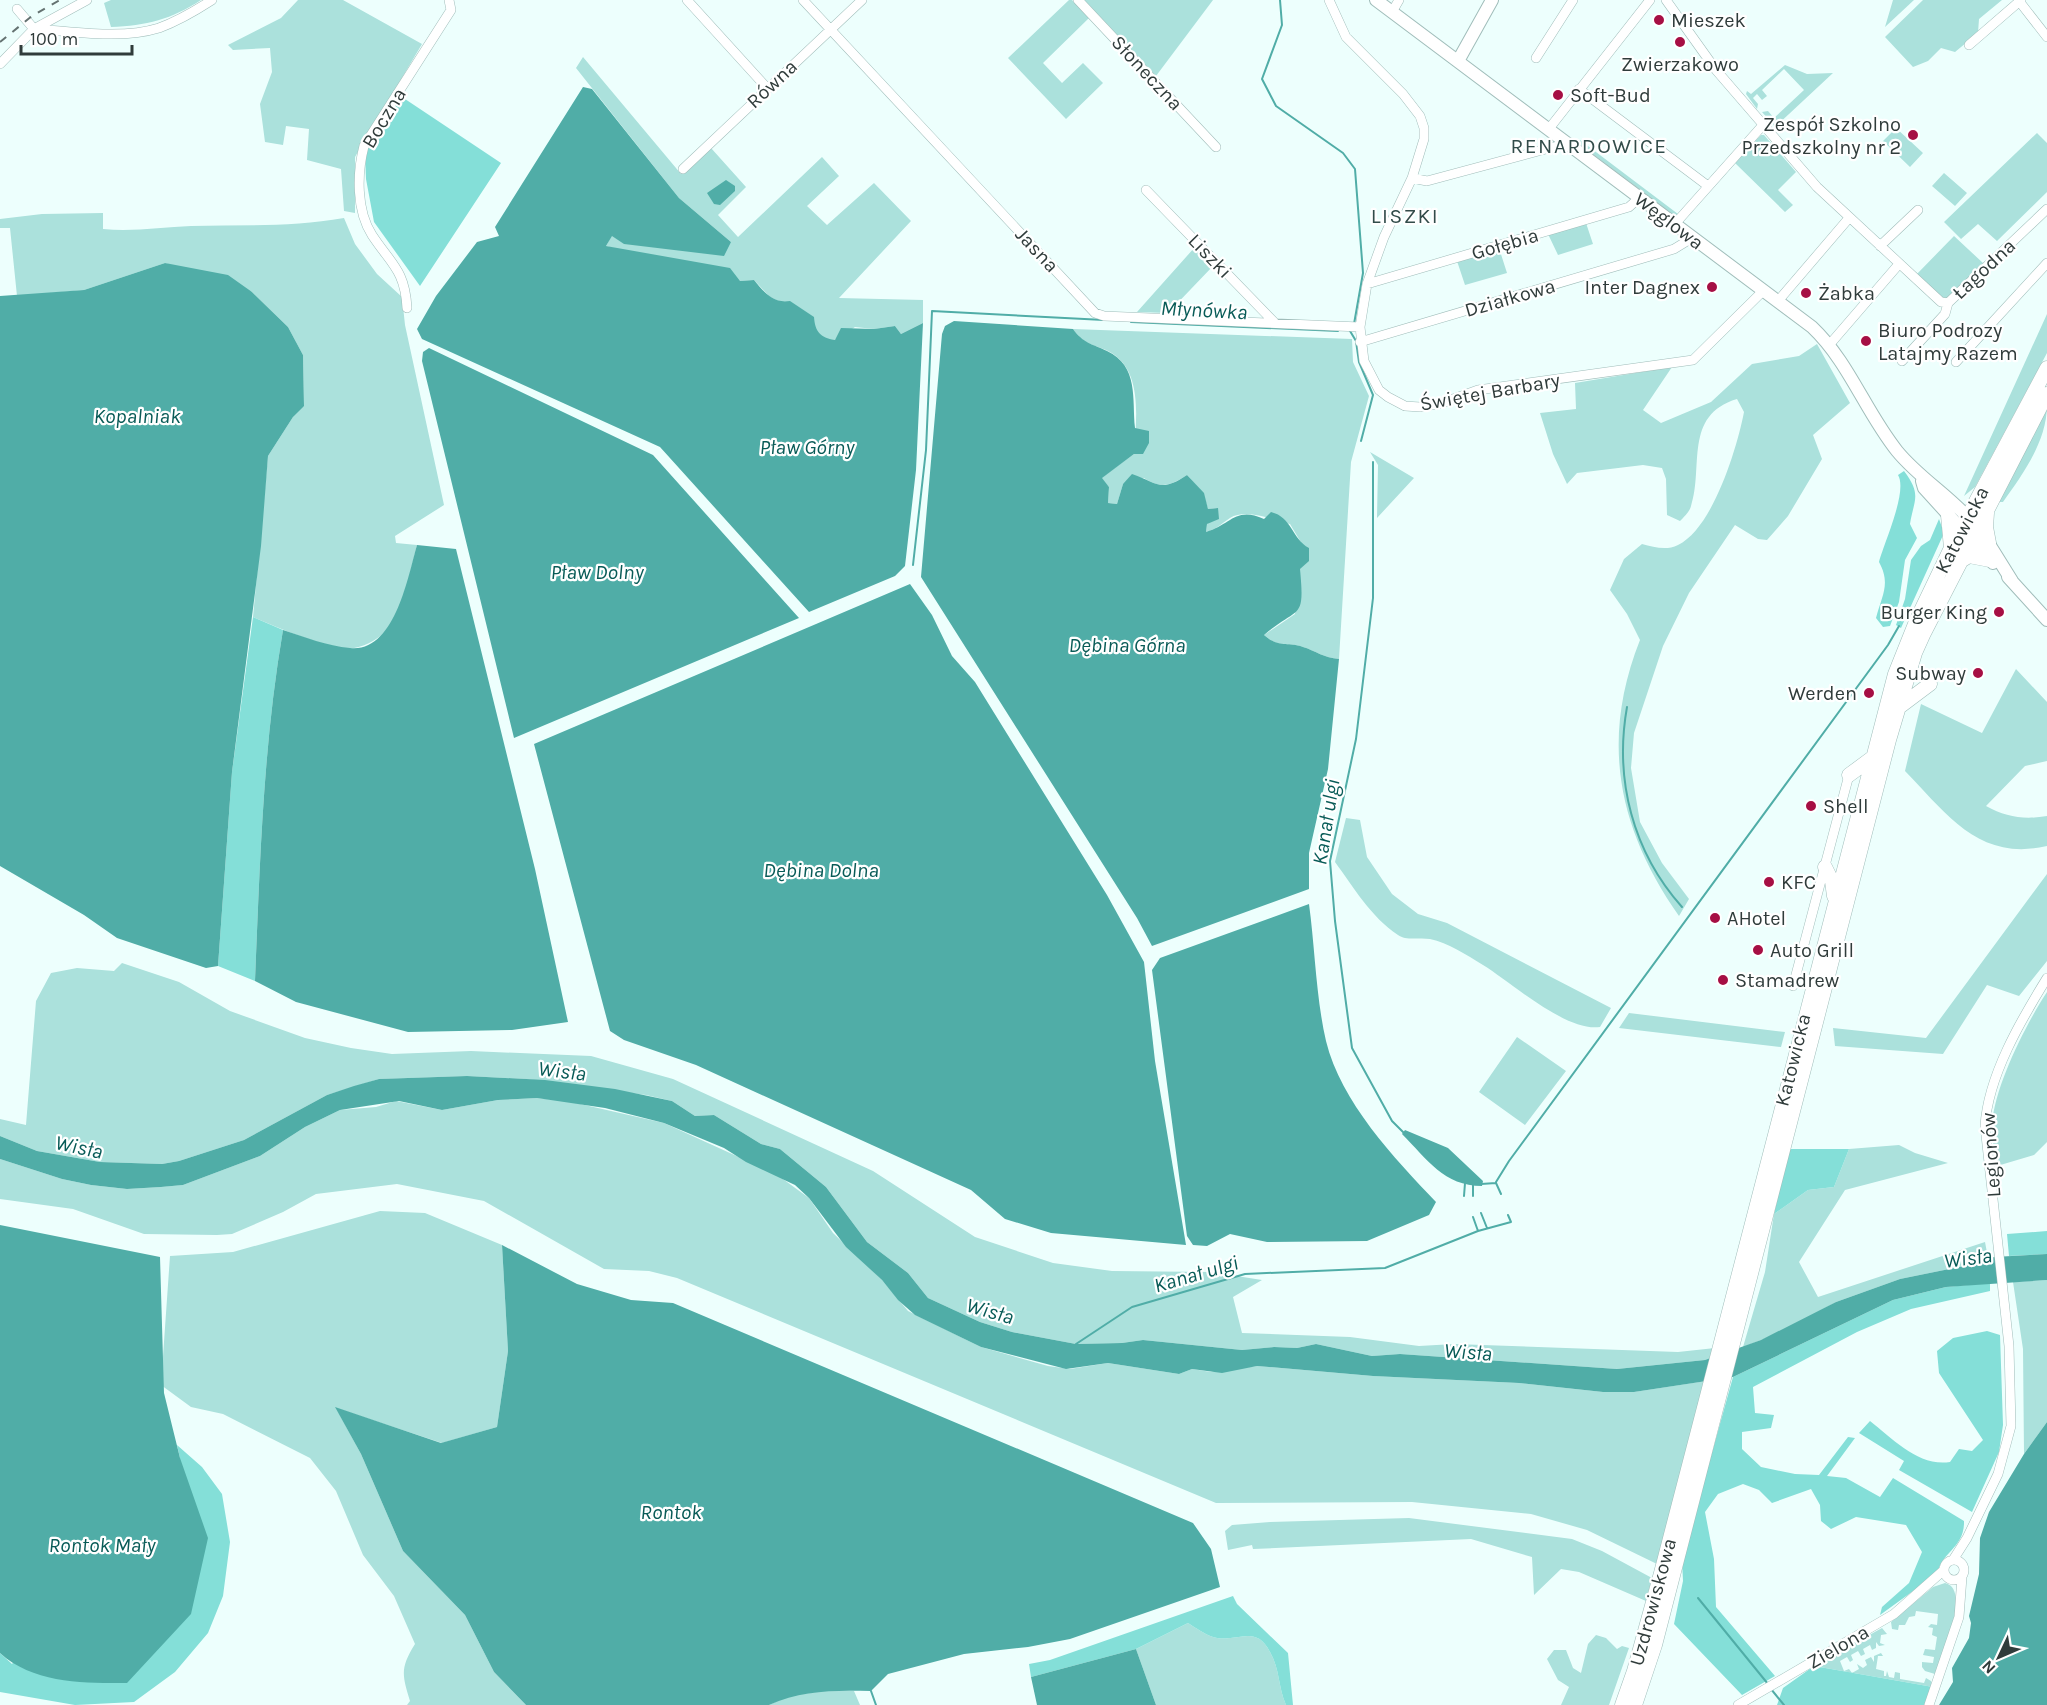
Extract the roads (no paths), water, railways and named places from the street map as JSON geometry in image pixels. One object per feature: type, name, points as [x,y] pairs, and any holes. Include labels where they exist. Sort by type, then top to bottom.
[{"type":"main road","name":"Katowicka","points":[[1739,1297],[1834,901],[1895,674],[1917,619],[1970,528],[2047,368]]},
{"type":"main road","name":"Katowicka","points":[[1970,528],[1989,504],[2047,394]]},
{"type":"main road","points":[[1989,504],[1986,527],[1989,543]]},
{"type":"main road","points":[[1948,515],[1954,556],[1990,560]]},
{"type":"main road","name":"Katowicka","points":[[1686,1500],[1898,708],[1915,653],[1954,556]]},
{"type":"main road","points":[[1898,708],[1930,684]]},
{"type":"main road","points":[[1849,775],[1872,758]]},
{"type":"main road","points":[[1825,867],[1832,881],[1834,901]]},
{"type":"main road","name":"Uzdrowiskowa","points":[[1622,1705],[1686,1500]]},
{"type":"main road","name":"Uzdrowiskowa","points":[[1635,1705],[1655,1646],[1686,1500]]},
{"type":"street","points":[[0,64],[34,29],[87,0]]},
{"type":"street","points":[[17,9],[34,29],[133,33],[167,24],[212,0]]},
{"type":"street","name":"Boczna","points":[[407,308],[406,293],[395,263],[372,234],[366,219],[360,193],[358,167],[364,146],[451,10],[449,0]]},
{"type":"street","points":[[687,0],[767,88]]},
{"type":"street","name":"Jasna","points":[[803,0],[1095,313],[1104,316],[1356,327]]},
{"type":"street","name":"Równa","points":[[682,169],[862,0]]},
{"type":"street","name":"Słoneczna","points":[[1078,0],[1216,147]]},
{"type":"street","name":"Świętej Barbary","points":[[1329,0],[1346,37],[1397,88],[1420,116],[1424,139],[1412,178],[1384,237],[1367,284],[1356,327],[1364,361],[1379,390],[1406,406],[1420,407],[1443,403],[1478,390],[1693,360],[1763,291]]},
{"type":"street","name":"Węglowa","points":[[1376,0],[1778,302],[1830,344],[1881,429],[1922,478],[1956,504],[1990,560],[2047,621]]},
{"type":"street","points":[[1392,12],[1399,0]]},
{"type":"street","points":[[1458,61],[1492,0]]},
{"type":"street","points":[[1536,58],[1573,0]]},
{"type":"street","points":[[1548,130],[1650,0]]},
{"type":"street","points":[[1666,0],[1701,51],[1817,187],[1941,303],[1948,303]]},
{"type":"street","points":[[1969,45],[2020,1],[2047,37]]},
{"type":"street","points":[[1579,89],[1708,186]]},
{"type":"street","points":[[1674,225],[1763,124]]},
{"type":"street","points":[[1412,178],[1427,181],[1557,146],[1563,141]]},
{"type":"street","name":"Liszki","points":[[1146,190],[1274,322]]},
{"type":"street","name":"Gołębia","points":[[1367,284],[1629,207],[1639,198]]},
{"type":"street","name":"Łagodna","points":[[1902,361],[1945,314],[1948,303],[2047,209]]},
{"type":"street","points":[[1880,246],[1918,210]]},
{"type":"street","points":[[1778,302],[1849,218]]},
{"type":"street","name":"Działkowa","points":[[1360,342],[1674,249],[1692,238]]},
{"type":"street","points":[[1956,362],[2047,263]]},
{"type":"street","points":[[1830,344],[1899,264]]},
{"type":"street","name":"Węglowa","points":[[1922,478],[1924,488],[1948,515],[1989,543],[2012,581]]},
{"type":"street","points":[[1793,986],[1849,775]]},
{"type":"street","name":"Legionów","points":[[1967,1538],[1998,1474],[2007,1446],[2012,1417],[2009,1346],[1985,1126],[1986,1106],[1995,1080],[2047,978]]},
{"type":"street","points":[[1929,1705],[1959,1617],[1961,1595],[1946,1564],[1953,1560],[1967,1538]]},
{"type":"street","points":[[1952,1577],[1963,1565],[1967,1538]]},
{"type":"street","points":[[1953,1560],[1963,1565]]},
{"type":"street","name":"Zielona","points":[[1738,1705],[1885,1620],[1933,1582],[1952,1577]]},
{"type":"water","name":"Pław Górny","points":[[583,87],[592,89],[679,198],[731,242],[724,256],[624,244],[612,236],[606,246],[730,268],[740,281],[754,280],[769,296],[779,301],[790,301],[814,317],[819,333],[830,339],[835,340],[841,328],[874,329],[895,326],[901,334],[923,323],[916,470],[905,566],[895,576],[809,612],[660,447],[422,339],[417,329],[436,296],[477,242],[499,236],[495,227]]},
{"type":"water","points":[[726,180],[735,186],[735,191],[720,205],[714,204],[707,193]]},
{"type":"water","name":"Kopalniak","points":[[165,263],[228,275],[252,292],[288,327],[303,355],[304,406],[293,417],[268,456],[261,546],[232,772],[218,966],[206,968],[117,938],[84,915],[0,866],[0,296],[84,290]]},
{"type":"water","name":"Dębina Górna","points":[[954,321],[1073,329],[1084,340],[1117,357],[1124,365],[1132,384],[1135,428],[1149,431],[1149,443],[1143,454],[1134,454],[1102,478],[1109,487],[1108,503],[1117,504],[1123,484],[1132,474],[1159,485],[1171,484],[1187,475],[1204,493],[1208,509],[1218,508],[1219,519],[1207,524],[1206,532],[1239,516],[1246,515],[1264,519],[1271,512],[1283,518],[1303,544],[1309,548],[1309,561],[1300,569],[1301,597],[1297,611],[1264,635],[1274,642],[1297,645],[1339,659],[1328,769],[1309,853],[1309,889],[1152,946],[1137,918],[921,577],[942,334],[945,326]]},
{"type":"water","name":"Pław Dolny","points":[[429,348],[653,455],[799,618],[514,738],[422,361],[423,352]]},
{"type":"water","points":[[417,545],[456,549],[535,869],[568,1022],[512,1030],[408,1032],[296,1002],[255,981],[267,761],[283,630],[324,643],[350,648],[365,646],[378,638],[389,626],[397,610]]},
{"type":"water","name":"Dębina Dolna","points":[[910,584],[932,615],[952,656],[975,682],[1107,895],[1144,962],[1155,1061],[1186,1245],[1051,1233],[1005,1219],[971,1190],[696,1065],[624,1040],[610,1031],[534,744]]},
{"type":"water","points":[[1309,904],[1320,1008],[1333,1064],[1356,1107],[1371,1128],[1436,1202],[1429,1215],[1367,1241],[1267,1242],[1230,1234],[1207,1246],[1193,1245],[1187,1236],[1152,970],[1160,958]]},
{"type":"water","points":[[467,1076],[545,1080],[615,1089],[672,1101],[695,1116],[714,1115],[761,1144],[780,1149],[826,1187],[867,1242],[908,1273],[928,1298],[980,1322],[1012,1332],[1076,1344],[1143,1340],[1242,1350],[1274,1347],[1297,1348],[1316,1344],[1372,1356],[1400,1354],[1617,1369],[1705,1360],[1761,1340],[1836,1302],[1900,1279],[1964,1266],[1994,1257],[2047,1254],[2047,1280],[1946,1287],[1893,1300],[1733,1377],[1634,1392],[1603,1392],[1519,1383],[1373,1376],[1257,1366],[1222,1373],[1192,1369],[1179,1374],[1108,1363],[1066,1369],[981,1347],[915,1315],[846,1247],[809,1198],[795,1185],[746,1162],[724,1148],[664,1123],[605,1108],[537,1098],[498,1100],[442,1110],[399,1101],[340,1110],[305,1127],[260,1156],[183,1185],[161,1187],[127,1189],[91,1185],[62,1179],[0,1159],[0,1136],[37,1151],[100,1162],[162,1164],[179,1161],[244,1140],[327,1095],[354,1086],[379,1079]]},
{"type":"water","points":[[1405,1130],[1448,1148],[1483,1181],[1482,1186],[1457,1181],[1437,1169],[1402,1134]]},
{"type":"water","name":"Rontok Mały","points":[[0,1225],[160,1257],[164,1393],[180,1458],[208,1538],[191,1614],[127,1683],[60,1680],[28,1671],[0,1653]]},
{"type":"water","name":"Rontok","points":[[502,1245],[577,1284],[631,1300],[673,1303],[1193,1523],[1211,1549],[1220,1587],[1070,1639],[1028,1647],[964,1654],[888,1674],[871,1691],[806,1694],[769,1705],[526,1705],[494,1672],[465,1615],[403,1551],[361,1454],[335,1407],[441,1443],[497,1427],[508,1351]]},
{"type":"water","points":[[2047,1422],[2047,1705],[1939,1705],[1953,1682],[1952,1668],[1969,1638],[1971,1623],[1969,1616],[1979,1574],[1980,1538],[1989,1512],[2024,1454]]},
{"type":"water","points":[[1136,1649],[1156,1705],[1037,1705],[1031,1677]]},
{"type":"waterway","name":"Młynówka","points":[[1280,0],[1282,25],[1262,79],[1276,106],[1343,153],[1355,169],[1363,273],[1354,324]]},
{"type":"waterway","name":"Młynówka","points":[[913,565],[926,450],[932,311],[1104,320]]},
{"type":"waterway","name":"Młynówka","points":[[1131,322],[1338,331]]},
{"type":"waterway","name":"Kanał ulgi","points":[[1350,331],[1356,341],[1359,362],[1373,395],[1361,441]]},
{"type":"waterway","name":"Kanał ulgi","points":[[1373,462],[1373,598],[1356,739],[1330,861],[1335,921],[1352,1048],[1392,1121],[1404,1133]]},
{"type":"waterway","points":[[1496,1182],[1509,1161],[1888,645],[1899,626]]},
{"type":"waterway","points":[[1627,707],[1623,761],[1631,814],[1651,863],[1665,886],[1682,907]]},
{"type":"waterway","points":[[1464,1196],[1465,1183]]},
{"type":"waterway","points":[[1496,1183],[1501,1194]]},
{"type":"waterway","name":"Kanał ulgi","points":[[1481,1184],[1496,1183]]},
{"type":"waterway","points":[[1473,1185],[1473,1196]]},
{"type":"waterway","points":[[1481,1213],[1487,1228]]},
{"type":"waterway","name":"Kanał ulgi","points":[[1076,1344],[1132,1307],[1245,1274],[1385,1268],[1478,1231],[1511,1222],[1508,1215]]},
{"type":"waterway","points":[[1473,1217],[1478,1231]]},
{"type":"waterway","points":[[1698,1598],[1768,1684]]},
{"type":"waterway","points":[[1771,1689],[1784,1705]]},
{"type":"waterway","points":[[871,1691],[876,1705]]},
{"type":"railway","points":[[0,42],[32,16],[60,0]]},
{"type":"place","name":"Mieszek","points":[[1659,20]]},
{"type":"place","name":"Zwierzakowo","points":[[1680,42]]},
{"type":"place","name":"Soft-Bud","points":[[1558,95]]},
{"type":"place","name":"Zespół Szkolno Przedszkolny nr 2","points":[[1913,135]]},
{"type":"place","name":"Inter Dagnex","points":[[1712,287]]},
{"type":"place","name":"Żabka","points":[[1806,293]]},
{"type":"place","name":"Biuro Podrozy Latajmy Razem","points":[[1866,341]]},
{"type":"place","name":"Burger King","points":[[1999,612]]},
{"type":"place","name":"Subway","points":[[1978,673]]},
{"type":"place","name":"Werden","points":[[1869,693]]},
{"type":"place","name":"Shell","points":[[1811,806]]},
{"type":"place","name":"KFC","points":[[1769,882]]},
{"type":"place","name":"AHotel","points":[[1715,918]]},
{"type":"place","name":"Auto Grill","points":[[1758,950]]},
{"type":"place","name":"Stamadrew","points":[[1723,980]]},
{"type":"district","name":"RENARDOWICE","points":[[1589,146]]},
{"type":"district","name":"LISZKI","points":[[1405,216]]},
{"type":"water label","name":"Wisła","points":[[562,1071]]},
{"type":"water label","name":"Wisła","points":[[79,1147]]},
{"type":"water label","name":"Wisła","points":[[1968,1258]]},
{"type":"water label","name":"Wisła","points":[[990,1311]]},
{"type":"water label","name":"Wisła","points":[[1468,1352]]}]
